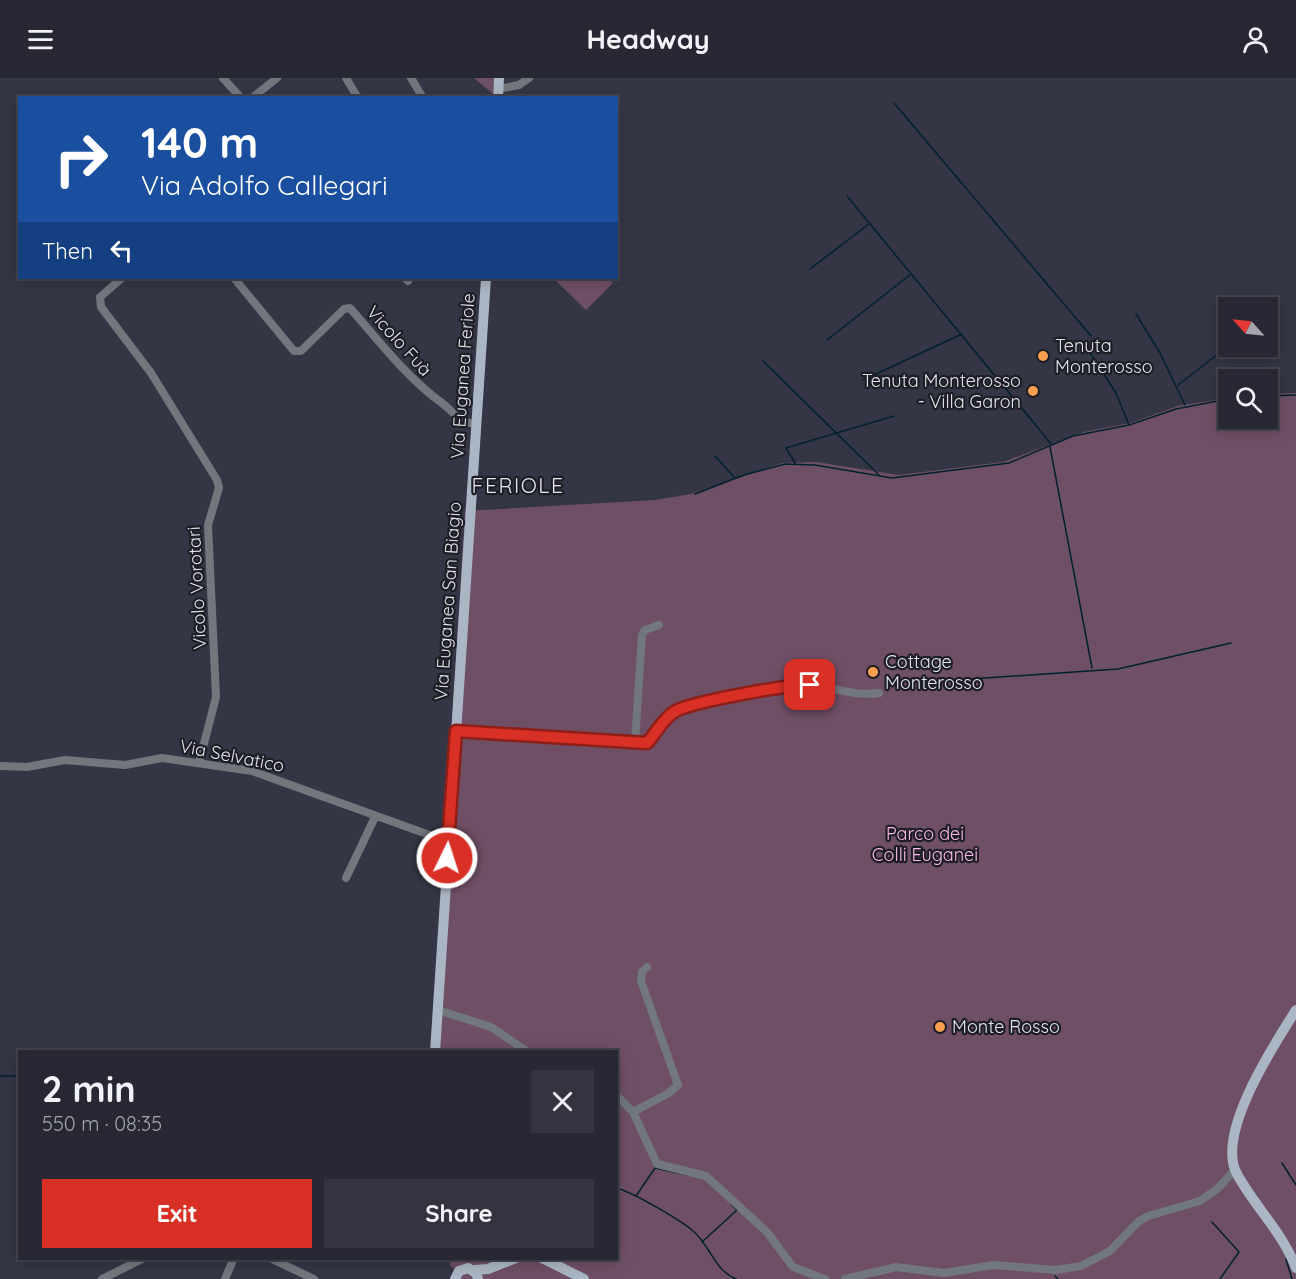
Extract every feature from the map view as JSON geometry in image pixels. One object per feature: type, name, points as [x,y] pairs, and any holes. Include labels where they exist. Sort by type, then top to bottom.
[{"type":"main road","name":"Via Euganea Feriole","points":[[473,476],[486,279]]},
{"type":"main road","name":"Via Euganea San Biagio","points":[[435,1050],[473,476]]},
{"type":"main road","points":[[1296,1010],[1264,1063],[1236,1129],[1232,1147],[1235,1170],[1283,1241],[1296,1268]]},
{"type":"main road","points":[[455,1279],[457,1273],[488,1269],[511,1260]]},
{"type":"main road","points":[[546,1260],[584,1279]]},
{"type":"street","points":[[223,78],[239,96]]},
{"type":"street","points":[[254,96],[277,78]]},
{"type":"street","points":[[346,78],[357,96]]},
{"type":"street","points":[[411,78],[422,96]]},
{"type":"street","points":[[498,88],[519,85],[529,78]]},
{"type":"street","name":"Vicolo Vorotari","points":[[121,279],[100,297],[101,307],[168,399],[214,472],[219,488],[208,525],[216,698],[199,763]]},
{"type":"street","name":"Vicolo Fuà","points":[[235,279],[294,351],[301,351],[344,309],[350,308],[425,391],[442,403],[459,420],[476,424]]},
{"type":"street","points":[[635,742],[642,635],[645,630],[659,626]]},
{"type":"street","points":[[456,731],[647,743],[675,712],[693,705],[790,685],[810,685],[866,695],[879,693]]},
{"type":"street","name":"Via Selvatico","points":[[0,766],[27,766],[66,760],[125,765],[162,758],[252,771],[449,842]]},
{"type":"street","points":[[346,878],[375,817]]},
{"type":"street","points":[[633,1112],[669,1093],[678,1085],[641,981],[642,972],[647,968]]},
{"type":"street","points":[[438,1010],[490,1027],[525,1050]]},
{"type":"street","points":[[618,1097],[633,1112],[657,1164],[700,1173],[710,1179],[767,1232],[793,1267],[825,1279]]},
{"type":"street","points":[[845,1279],[896,1267],[944,1273],[994,1265],[1056,1270],[1081,1266],[1110,1251],[1137,1222],[1148,1216],[1200,1201],[1217,1189],[1235,1170]]},
{"type":"street","points":[[102,1279],[140,1260]]},
{"type":"street","points":[[225,1279],[233,1260]]},
{"type":"street","points":[[274,1260],[314,1279]]},
{"type":"green space","points":[[474,78],[494,78],[493,94]]},
{"type":"green space","points":[[554,279],[608,279],[613,283],[586,310]]},
{"type":"green space","name":"Parco dei Colli Euganei","points":[[1296,393],[1296,1279],[462,1279],[450,1265],[450,1260],[618,1260],[618,1050],[432,1050],[465,511],[655,500],[691,494],[782,463],[816,462],[899,475],[1003,462],[1084,432],[1130,423],[1178,406],[1218,400],[1218,429],[1278,429],[1278,394]]},
{"type":"waterway","points":[[894,103],[1091,336]]},
{"type":"waterway","points":[[847,196],[1052,445]]},
{"type":"waterway","points":[[810,269],[869,224]]},
{"type":"waterway","points":[[827,340],[911,274]]},
{"type":"waterway","points":[[1136,314],[1160,353],[1185,405]]},
{"type":"waterway","points":[[863,380],[962,334]]},
{"type":"waterway","points":[[1097,344],[1089,351],[1116,393],[1129,425]]},
{"type":"waterway","points":[[1178,385],[1218,354]]},
{"type":"waterway","points":[[763,361],[880,476]]},
{"type":"waterway","points":[[1278,396],[1296,395]]},
{"type":"waterway","points":[[695,494],[744,475],[785,464],[815,465],[892,478],[1009,463],[1073,436],[1129,425],[1176,409],[1218,401]]},
{"type":"waterway","points":[[795,463],[786,448],[894,416]]},
{"type":"waterway","points":[[1050,447],[1092,668]]},
{"type":"waterway","points":[[715,456],[734,477]]},
{"type":"waterway","points":[[926,682],[1118,669],[1231,643]]},
{"type":"waterway","points":[[0,1076],[18,1076]]},
{"type":"waterway","points":[[1282,1163],[1296,1185]]},
{"type":"waterway","points":[[636,1196],[655,1168],[688,1175]]},
{"type":"waterway","points":[[618,1189],[644,1200],[687,1226],[704,1243],[722,1270],[736,1279]]},
{"type":"waterway","points":[[702,1242],[737,1210],[731,1204]]},
{"type":"waterway","points":[[1212,1222],[1239,1252],[1220,1279]]},
{"type":"waterway","points":[[1286,1259],[1292,1279]]},
{"type":"waterway","points":[[1055,1276],[1058,1279]]},
{"type":"place","name":"Tenuta Monterosso","points":[[1043,356]]},
{"type":"place","name":"Tenuta Monterosso - Villa Garon","points":[[1033,391]]},
{"type":"place","name":"Cottage Monterosso","points":[[873,672]]},
{"type":"place","name":"Monte Rosso","points":[[940,1027]]},
{"type":"district","name":"FERIOLE","points":[[518,486]]},
{"type":"route","points":[[447,858],[456,731],[647,743],[668,717],[684,707],[772,688],[810,685]]}]
